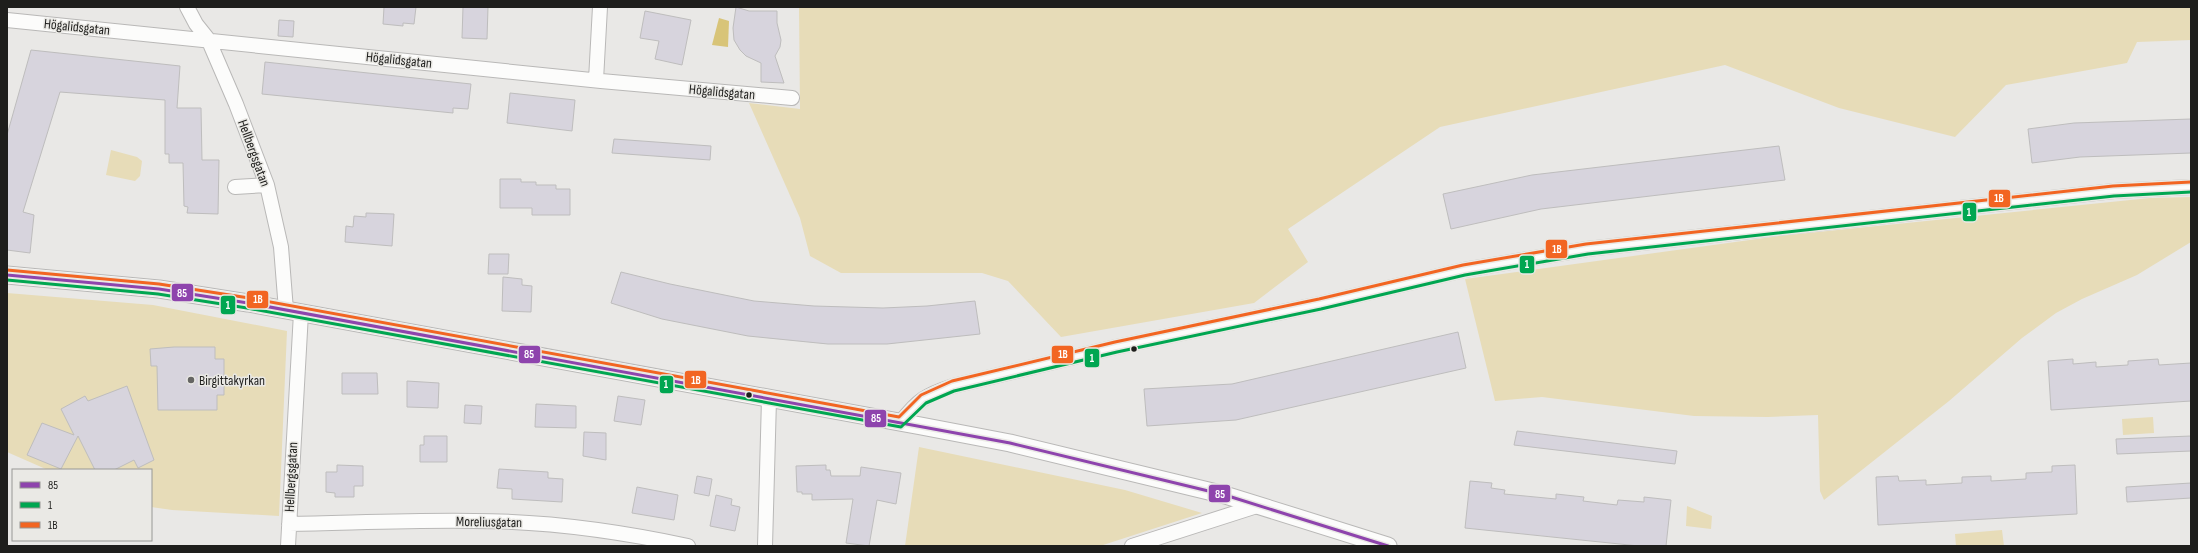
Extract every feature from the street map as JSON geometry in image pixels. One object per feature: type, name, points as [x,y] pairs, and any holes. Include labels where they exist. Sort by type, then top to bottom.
[{"type":"street","name":"Hellbergsgatan","points":[[187,7],[196,24],[208,39],[236,104],[267,185],[293,311],[288,546]]},
{"type":"street","points":[[596,80],[600,7]]},
{"type":"street","name":"Högalidsgatan","points":[[7,20],[208,39],[596,80],[792,98]]},
{"type":"street","points":[[235,187],[267,185]]},
{"type":"street","points":[[901,422],[920,400],[931,393],[952,386],[1116,347],[1320,304],[1464,270],[1587,249],[2114,191],[2191,187]]},
{"type":"street","points":[[7,275],[159,289],[293,311],[1010,443],[1260,505],[1388,546]]},
{"type":"street","points":[[765,546],[769,399]]},
{"type":"street","points":[[1132,546],[1260,505]]},
{"type":"street","name":"Moreliusgatan","points":[[289,524],[474,521],[528,523],[623,534],[688,546]]},
{"type":"shaded area","points":[[799,7],[2191,7],[2191,40],[2137,42],[2127,63],[2006,85],[1955,137],[1839,108],[1725,65],[1440,127],[1288,229],[1308,262],[1254,303],[1061,337],[1008,281],[982,273],[841,273],[810,256],[800,218],[749,103],[800,109]]},
{"type":"shaded area","points":[[719,18],[729,21],[728,47],[712,45]]},
{"type":"shaded area","points":[[111,150],[137,157],[142,161],[140,176],[135,181],[106,175]]},
{"type":"shaded area","points":[[2191,197],[2191,242],[2137,275],[2082,299],[2056,313],[2022,338],[1949,401],[1824,500],[1820,491],[1818,415],[1768,417],[1694,416],[1542,397],[1495,401],[1465,279],[1779,236],[2150,198]]},
{"type":"shaded area","points":[[7,293],[153,305],[287,331],[279,516],[172,510],[152,507],[152,469],[46,469],[7,452]]},
{"type":"shaded area","points":[[2153,417],[2154,433],[2123,435],[2122,419]]},
{"type":"shaded area","points":[[919,447],[1125,490],[1202,513],[1100,546],[905,546]]},
{"type":"shaded area","points":[[1687,506],[1712,516],[1711,529],[1686,526]]},
{"type":"shaded area","points":[[2002,530],[2004,546],[1956,546],[1955,534]]},
{"type":"building","points":[[384,7],[416,7],[414,24],[403,23],[403,26],[383,24]]},
{"type":"building","points":[[463,7],[488,7],[487,39],[462,38]]},
{"type":"building","points":[[736,7],[749,11],[777,11],[777,23],[781,40],[780,47],[775,56],[784,83],[761,82],[761,63],[746,56],[740,50],[734,40],[733,28]]},
{"type":"building","points":[[645,11],[691,20],[682,65],[655,59],[659,41],[640,38]]},
{"type":"building","points":[[279,20],[294,21],[293,37],[278,36]]},
{"type":"building","points":[[31,50],[180,66],[177,108],[201,108],[202,160],[219,160],[218,214],[187,213],[188,207],[184,206],[183,163],[169,163],[169,154],[165,154],[165,100],[60,92],[23,212],[34,215],[30,253],[7,250],[7,135]]},
{"type":"building","points":[[265,62],[471,84],[468,109],[453,108],[453,113],[262,94]]},
{"type":"building","points":[[510,93],[575,100],[572,131],[507,123]]},
{"type":"building","points":[[2191,119],[2191,153],[2080,157],[2032,163],[2028,129],[2074,123]]},
{"type":"building","points":[[614,139],[711,146],[710,160],[612,153]]},
{"type":"building","points":[[1779,146],[1785,180],[1541,209],[1451,229],[1443,194],[1532,175]]},
{"type":"building","points":[[500,179],[521,179],[521,182],[536,182],[536,185],[556,185],[556,189],[570,189],[570,215],[532,215],[532,208],[500,208]]},
{"type":"building","points":[[366,213],[394,214],[392,246],[345,242],[346,226],[353,227],[354,216],[366,217]]},
{"type":"building","points":[[489,254],[509,254],[508,274],[488,274]]},
{"type":"building","points":[[621,272],[670,284],[754,301],[814,306],[883,308],[927,306],[975,301],[980,334],[887,344],[828,344],[748,336],[662,319],[611,303]]},
{"type":"building","points":[[503,277],[522,279],[522,285],[532,286],[531,312],[502,311]]},
{"type":"building","points":[[1458,332],[1466,368],[1236,420],[1147,426],[1144,389],[1232,384]]},
{"type":"building","name":"Birgittakyrkan","points":[[174,347],[215,347],[215,359],[224,359],[224,395],[217,395],[217,410],[158,410],[157,366],[151,366],[150,349]]},
{"type":"building","points":[[2073,359],[2073,364],[2096,362],[2096,367],[2128,365],[2128,361],[2158,359],[2159,365],[2191,363],[2191,401],[2051,410],[2048,361]]},
{"type":"building","points":[[342,373],[377,373],[378,394],[342,394]]},
{"type":"building","points":[[407,381],[439,383],[438,408],[407,407]]},
{"type":"building","points":[[127,386],[154,460],[138,468],[134,460],[116,469],[94,469],[78,436],[61,469],[27,455],[42,423],[74,435],[61,409],[85,396],[88,401]]},
{"type":"building","points":[[618,396],[645,400],[641,425],[614,421]]},
{"type":"building","points":[[536,404],[576,406],[576,428],[535,427]]},
{"type":"building","points":[[465,405],[482,406],[481,424],[464,423]]},
{"type":"building","points":[[1517,431],[1677,451],[1675,464],[1514,445]]},
{"type":"building","points":[[584,432],[606,433],[606,460],[583,456]]},
{"type":"building","points":[[424,436],[447,436],[447,462],[420,462],[420,445],[424,445]]},
{"type":"building","points":[[2191,436],[2191,451],[2117,454],[2116,439]]},
{"type":"building","points":[[337,465],[363,466],[363,486],[354,486],[354,497],[335,497],[335,493],[326,492],[326,472],[337,472]]},
{"type":"building","points":[[826,465],[826,470],[830,470],[831,476],[860,476],[861,467],[901,473],[896,504],[877,500],[869,546],[846,543],[853,499],[812,500],[812,494],[802,494],[802,492],[797,492],[796,466]]},
{"type":"building","points":[[2075,465],[2077,514],[1878,525],[1876,477],[1898,476],[1899,481],[1926,480],[1926,485],[1962,483],[1962,477],[1991,476],[1991,481],[2026,479],[2026,473],[2052,472],[2052,466]]},
{"type":"building","points":[[499,469],[548,472],[548,478],[563,479],[562,502],[512,499],[512,489],[497,488]]},
{"type":"building","points":[[697,476],[712,479],[709,496],[694,493]]},
{"type":"building","points":[[1470,481],[1492,483],[1491,488],[1505,490],[1504,494],[1556,499],[1556,494],[1584,497],[1583,501],[1617,505],[1618,500],[1644,502],[1644,497],[1671,500],[1666,546],[1639,546],[1465,528]]},
{"type":"building","points":[[2191,483],[2191,498],[2127,502],[2126,487]]},
{"type":"building","points":[[637,487],[678,495],[674,520],[632,513]]},
{"type":"building","points":[[716,495],[732,499],[731,505],[740,507],[735,531],[710,526]]},
{"type":"transit line","name":"1B","points":[[7,270],[159,284],[249,298],[899,417],[921,395],[952,381],[1115,342],[1319,299],[1463,265],[1586,244],[2113,186],[2191,182]]},
{"type":"transit line","name":"1","points":[[7,280],[158,294],[247,308],[901,427],[926,403],[954,391],[1117,352],[1321,309],[1465,275],[1588,254],[2114,196],[2191,192]]},
{"type":"transit line","name":"85","points":[[7,275],[159,289],[248,303],[1010,443],[1225,495],[1388,546]]},
{"type":"place","name":"Birgittakyrkan","points":[[191,380]]}]
